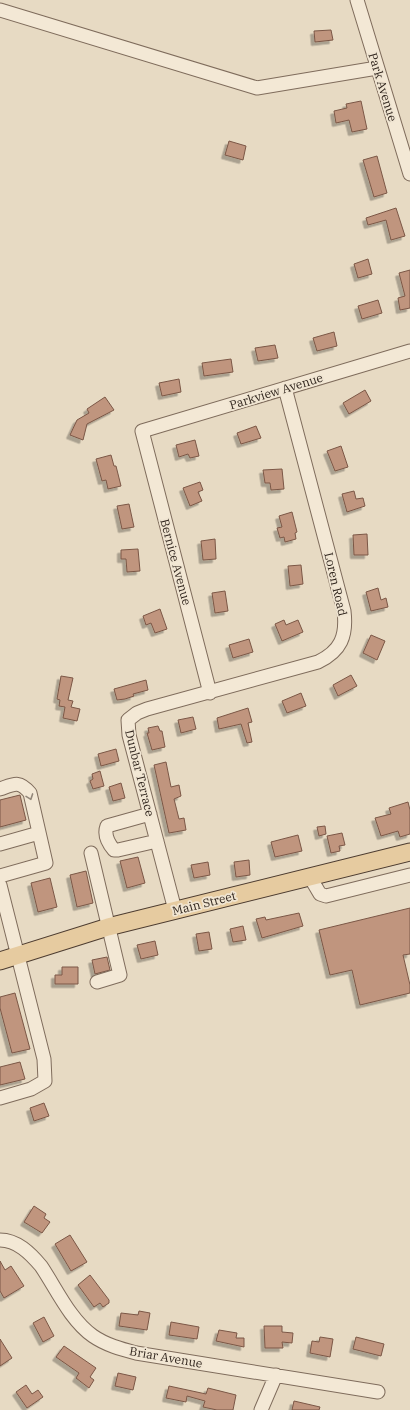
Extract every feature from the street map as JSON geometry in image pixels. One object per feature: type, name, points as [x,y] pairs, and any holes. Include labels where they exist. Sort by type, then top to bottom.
[{"type":"main road","name":"Main Street","points":[[0,961],[108,928],[175,910],[410,852]]},
{"type":"street","name":"Park Avenue","points":[[357,0],[410,174]]},
{"type":"street","points":[[0,10],[257,88],[377,68]]},
{"type":"street","name":"Parkview Avenue","points":[[142,431],[410,351]]},
{"type":"street","name":"Loren Road","points":[[210,693],[318,662],[333,653],[344,634],[344,611],[285,388]]},
{"type":"street","name":"Bernice Avenue","points":[[142,431],[210,693]]},
{"type":"street","name":"Dunbar Terrace","points":[[175,910],[129,735],[128,720],[141,711],[210,693]]},
{"type":"street","points":[[0,789],[16,784],[24,786],[30,793],[46,863],[0,876]]},
{"type":"street","points":[[150,814],[107,826],[107,839],[114,850],[157,841]]},
{"type":"street","points":[[0,844],[39,833]]},
{"type":"street","points":[[90,853],[120,975],[97,982]]},
{"type":"street","points":[[310,877],[320,894],[326,896],[410,875]]},
{"type":"street","points":[[0,885],[44,1059],[45,1081],[31,1089],[0,1098]]},
{"type":"street","name":"Briar Avenue","points":[[0,1240],[12,1242],[35,1258],[80,1325],[100,1340],[116,1347],[136,1353],[378,1392]]},
{"type":"street","points":[[261,1410],[276,1375]]},
{"type":"building","points":[[331,30],[333,40],[315,42],[314,31]]},
{"type":"building","points":[[361,101],[367,129],[352,132],[349,120],[336,123],[334,111],[347,108],[346,104]]},
{"type":"building","points":[[229,141],[246,146],[243,160],[225,155]]},
{"type":"building","points":[[377,156],[387,193],[374,197],[363,160]]},
{"type":"building","points":[[396,208],[405,236],[391,240],[386,220],[368,225],[366,218]]},
{"type":"building","points":[[368,259],[372,274],[358,278],[354,264]]},
{"type":"building","points":[[410,270],[410,308],[400,310],[398,298],[405,296],[399,273]]},
{"type":"building","points":[[378,300],[382,313],[362,319],[358,306]]},
{"type":"building","points":[[334,332],[337,346],[317,351],[313,338]]},
{"type":"building","points":[[275,345],[278,358],[258,361],[255,348]]},
{"type":"building","points":[[231,359],[233,372],[204,376],[202,363]]},
{"type":"building","points":[[179,379],[181,392],[162,396],[159,383]]},
{"type":"building","points":[[365,390],[371,401],[349,414],[343,403]]},
{"type":"building","points":[[105,397],[114,410],[87,424],[83,440],[70,435],[77,420],[89,413],[87,409]]},
{"type":"building","points":[[256,426],[261,438],[241,444],[237,433]]},
{"type":"building","points":[[195,440],[199,456],[190,458],[188,454],[179,457],[176,445]]},
{"type":"building","points":[[341,446],[348,467],[335,471],[327,451]]},
{"type":"building","points":[[111,455],[114,466],[116,466],[121,486],[108,489],[106,480],[102,481],[96,459]]},
{"type":"building","points":[[282,469],[284,489],[271,490],[270,483],[265,483],[263,470]]},
{"type":"building","points":[[200,482],[203,490],[198,492],[202,501],[190,506],[183,488]]},
{"type":"building","points":[[354,491],[356,499],[363,498],[365,506],[347,512],[342,494]]},
{"type":"building","points":[[129,504],[134,527],[122,529],[117,506]]},
{"type":"building","points":[[292,512],[297,532],[295,533],[296,539],[285,542],[284,537],[280,538],[277,528],[282,527],[279,516]]},
{"type":"building","points":[[367,534],[368,555],[354,555],[353,535]]},
{"type":"building","points":[[215,539],[216,559],[203,560],[201,541]]},
{"type":"building","points":[[138,549],[140,571],[127,572],[126,559],[121,559],[121,550]]},
{"type":"building","points":[[301,565],[303,584],[290,586],[288,566]]},
{"type":"building","points":[[378,588],[381,600],[386,598],[388,607],[371,611],[366,592]]},
{"type":"building","points":[[225,591],[228,611],[215,613],[212,593]]},
{"type":"building","points":[[160,609],[167,629],[155,633],[151,623],[146,625],[143,616]]},
{"type":"building","points":[[284,620],[286,625],[298,620],[303,632],[282,641],[275,624]]},
{"type":"building","points":[[371,635],[385,641],[377,660],[363,653]]},
{"type":"building","points":[[249,639],[253,652],[233,658],[229,645]]},
{"type":"building","points":[[351,675],[357,686],[338,696],[333,685]]},
{"type":"building","points":[[61,676],[73,678],[68,700],[73,701],[71,707],[80,709],[77,721],[63,718],[65,707],[59,706],[60,700],[57,699]]},
{"type":"building","points":[[146,680],[148,690],[133,694],[134,696],[125,699],[117,700],[114,689]]},
{"type":"building","points":[[301,693],[306,706],[287,713],[282,701]]},
{"type":"building","points":[[248,708],[252,722],[248,723],[252,742],[247,743],[241,724],[219,729],[217,718]]},
{"type":"building","points":[[193,717],[196,729],[181,733],[178,720]]},
{"type":"building","points":[[158,726],[160,731],[162,731],[165,747],[152,750],[147,733],[149,733],[148,728]]},
{"type":"building","points":[[116,749],[119,761],[101,766],[98,754]]},
{"type":"building","points":[[166,762],[171,787],[179,785],[181,796],[174,799],[179,819],[184,818],[186,830],[169,833],[154,765]]},
{"type":"building","points":[[100,771],[104,786],[93,789],[90,781],[93,779],[92,774]]},
{"type":"building","points":[[121,783],[125,798],[113,801],[109,787]]},
{"type":"building","points":[[20,795],[26,820],[0,827],[0,800]]},
{"type":"building","points":[[408,802],[410,810],[410,834],[400,837],[398,831],[381,836],[375,818],[391,814],[389,808]]},
{"type":"building","points":[[325,826],[326,834],[319,836],[317,827]]},
{"type":"building","points":[[342,833],[345,845],[339,846],[340,851],[331,853],[327,836]]},
{"type":"building","points":[[298,835],[302,851],[275,857],[271,842]]},
{"type":"building","points":[[138,857],[145,883],[127,888],[120,861]]},
{"type":"building","points":[[249,860],[250,875],[236,877],[234,862]]},
{"type":"building","points":[[208,862],[210,875],[194,878],[191,865]]},
{"type":"building","points":[[86,871],[93,903],[77,907],[70,875]]},
{"type":"building","points":[[50,878],[57,907],[38,912],[31,883]]},
{"type":"building","points":[[410,908],[410,954],[403,955],[410,985],[410,993],[360,1005],[352,970],[330,975],[319,930]]},
{"type":"building","points":[[299,913],[303,926],[262,938],[256,919],[265,917],[266,920]]},
{"type":"building","points":[[243,926],[246,940],[233,942],[230,929]]},
{"type":"building","points":[[209,932],[212,949],[199,951],[196,934]]},
{"type":"building","points":[[155,941],[158,955],[141,959],[137,945]]},
{"type":"building","points":[[107,957],[110,970],[95,974],[92,960]]},
{"type":"building","points":[[62,967],[78,967],[78,984],[55,984],[55,975],[62,975]]},
{"type":"building","points":[[15,993],[30,1049],[12,1053],[0,1008],[0,997]]},
{"type":"building","points":[[20,1062],[25,1079],[0,1085],[0,1067]]},
{"type":"building","points":[[44,1103],[49,1116],[34,1121],[30,1108]]},
{"type":"building","points":[[34,1206],[46,1214],[44,1218],[50,1222],[42,1233],[24,1222]]},
{"type":"building","points":[[70,1235],[87,1262],[71,1271],[55,1244]]},
{"type":"building","points":[[0,1261],[5,1270],[11,1266],[24,1286],[4,1298],[0,1291]]},
{"type":"building","points":[[90,1275],[109,1300],[109,1303],[103,1307],[100,1303],[94,1307],[78,1285]]},
{"type":"building","points":[[139,1311],[150,1313],[147,1330],[119,1326],[121,1313],[138,1315]]},
{"type":"building","points":[[44,1317],[54,1336],[43,1342],[33,1323]]},
{"type":"building","points":[[171,1322],[199,1327],[197,1339],[169,1335]]},
{"type":"building","points":[[264,1326],[282,1326],[282,1332],[293,1333],[292,1343],[282,1342],[283,1348],[265,1348]]},
{"type":"building","points":[[219,1330],[237,1333],[236,1338],[244,1338],[244,1347],[216,1341]]},
{"type":"building","points":[[320,1337],[333,1339],[330,1357],[310,1353],[312,1341],[319,1342]]},
{"type":"building","points":[[356,1337],[384,1344],[381,1356],[353,1349]]},
{"type":"building","points":[[0,1339],[12,1358],[0,1366]]},
{"type":"building","points":[[64,1346],[96,1368],[90,1377],[94,1380],[89,1388],[76,1378],[79,1373],[56,1357]]},
{"type":"building","points":[[118,1373],[136,1377],[133,1390],[115,1386]]},
{"type":"building","points":[[26,1385],[32,1394],[38,1390],[43,1397],[27,1408],[16,1392]]},
{"type":"building","points":[[169,1386],[206,1394],[208,1388],[236,1395],[233,1410],[217,1410],[203,1407],[205,1401],[187,1396],[186,1402],[166,1398]]},
{"type":"building","points":[[294,1401],[320,1407],[319,1410],[292,1410]]}]
